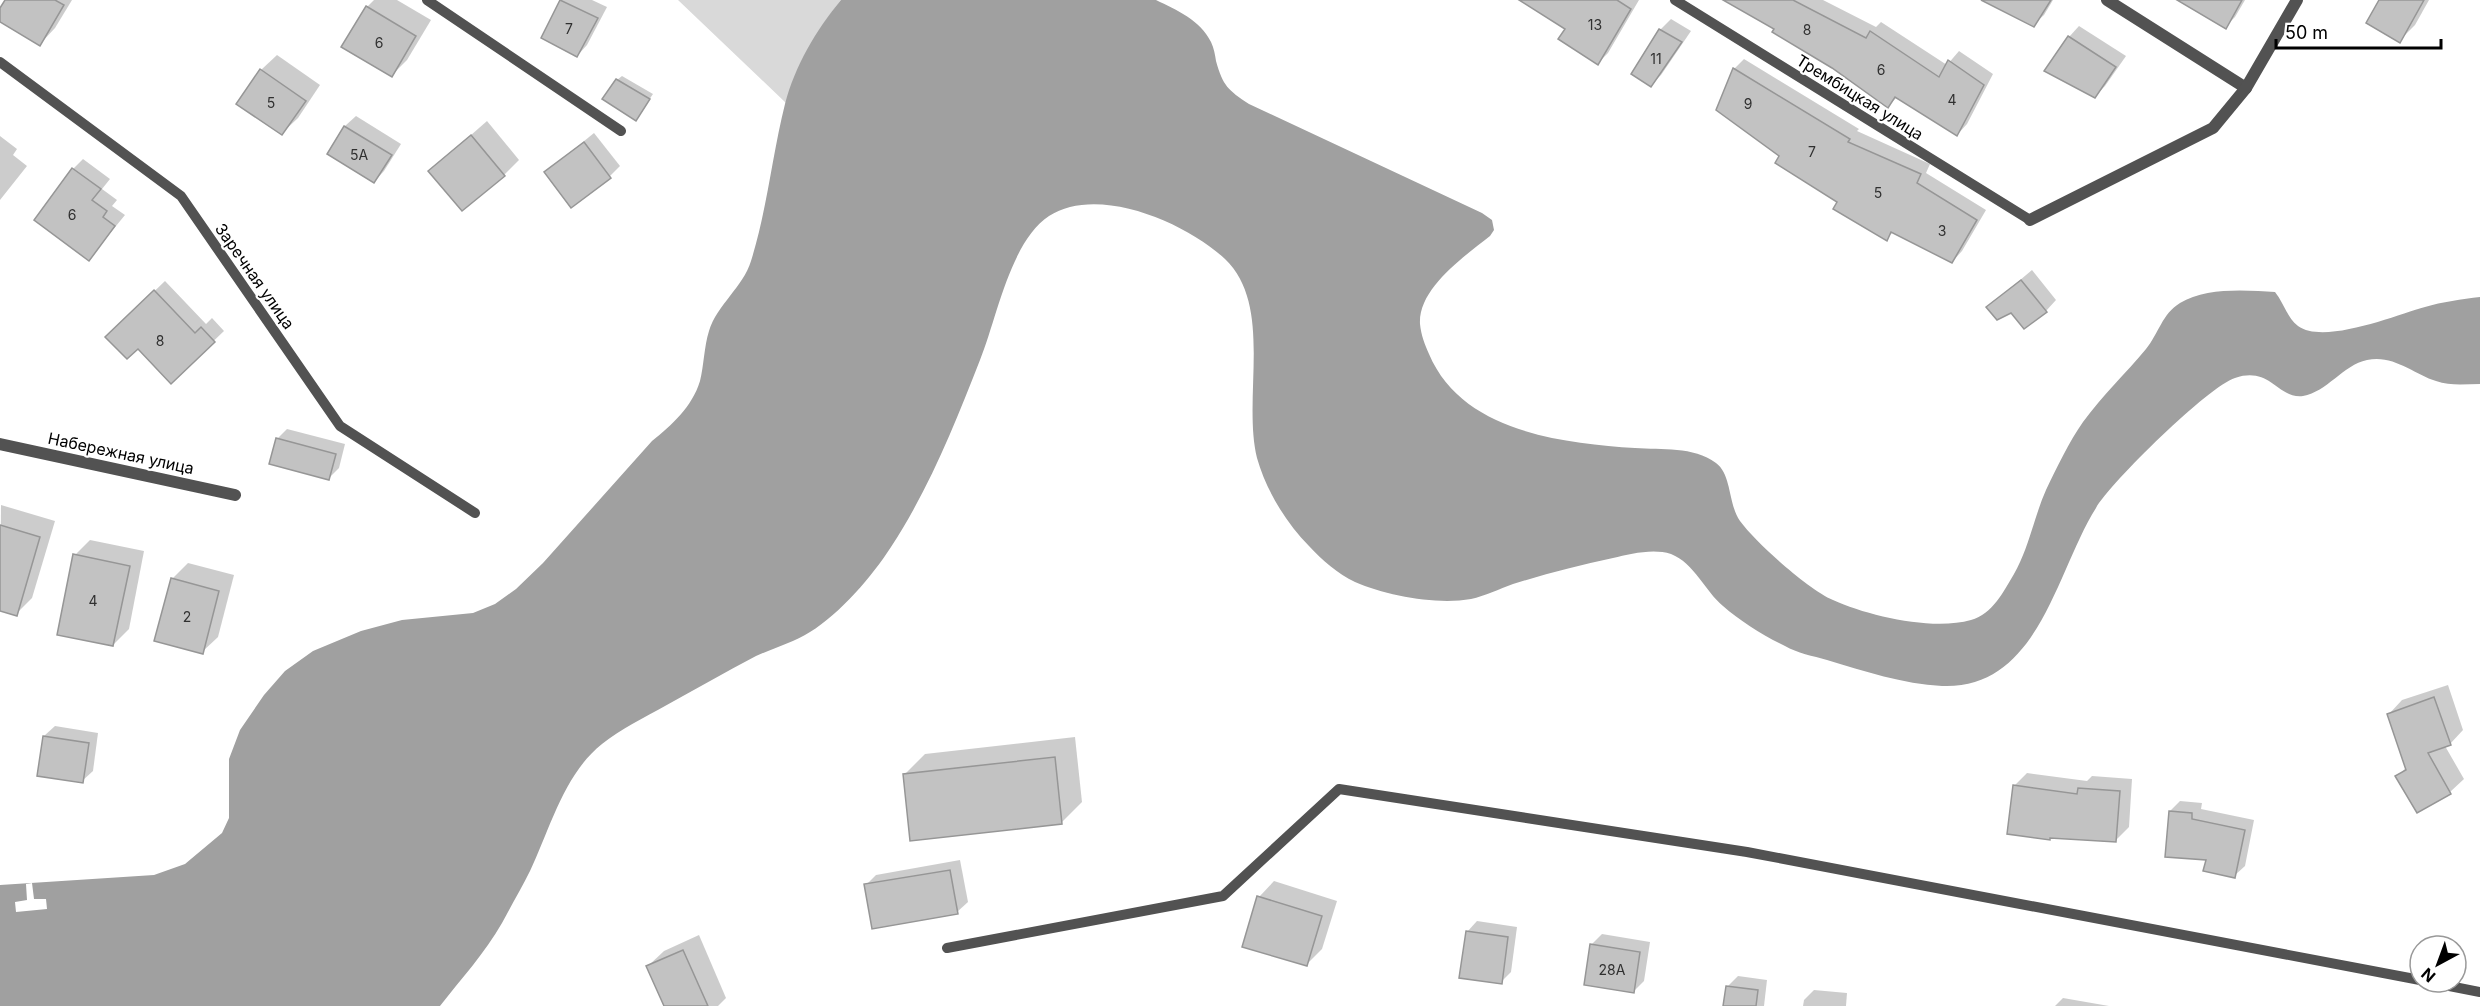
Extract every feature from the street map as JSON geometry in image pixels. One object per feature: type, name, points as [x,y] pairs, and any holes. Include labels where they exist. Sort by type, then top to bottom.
[{"type":"street","points":[[2107,0],[2246,88]]},
{"type":"street","points":[[2030,220],[2213,128],[2246,88],[2297,0]]},
{"type":"street","name":"Набережная улица","points":[[0,444],[235,495]]},
{"type":"lane","points":[[427,0],[621,131]]},
{"type":"lane","name":"Трембицкая улица","points":[[1675,0],[2030,220]]},
{"type":"lane","name":"Заречная улица","points":[[0,62],[181,196],[340,426],[476,513]]},
{"type":"lane","points":[[947,948],[1223,896],[1339,789],[1747,852],[2408,978]]},
{"type":"shaded area","points":[[678,0],[841,0],[823,24],[809,49],[786,103]]},
{"type":"shaded area","points":[[841,0],[1156,0],[1180,12],[1206,34],[1212,44],[1224,82],[1231,91],[1249,104],[1482,213],[1492,220],[1494,230],[1490,236],[1445,274],[1427,298],[1421,311],[1420,324],[1429,354],[1444,380],[1465,401],[1489,417],[1546,437],[1607,446],[1687,451],[1707,458],[1716,463],[1725,475],[1733,506],[1740,521],[1770,553],[1822,594],[1847,606],[1882,616],[1920,623],[1956,623],[1979,617],[1991,608],[2019,564],[2046,490],[2083,422],[2146,349],[2174,307],[2190,298],[2201,294],[2226,291],[2275,292],[2291,319],[2298,326],[2310,331],[2325,332],[2360,327],[2425,307],[2480,297],[2480,384],[2441,383],[2394,362],[2377,359],[2367,360],[2350,367],[2312,394],[2303,396],[2286,393],[2257,376],[2247,375],[2235,378],[2222,385],[2161,436],[2105,495],[2082,534],[2040,622],[2023,648],[2001,669],[1975,682],[1942,686],[1927,685],[1884,676],[1790,648],[1737,617],[1717,600],[1693,570],[1679,558],[1664,552],[1642,552],[1550,573],[1476,598],[1458,601],[1428,600],[1397,595],[1349,579],[1319,556],[1292,527],[1271,494],[1261,470],[1253,434],[1254,353],[1249,301],[1240,279],[1225,259],[1188,233],[1166,221],[1141,212],[1116,206],[1092,204],[1069,207],[1049,216],[1024,244],[1006,282],[980,360],[940,456],[905,525],[875,570],[844,605],[810,632],[756,656],[641,719],[609,739],[589,756],[559,803],[530,871],[502,923],[440,1006],[0,1006],[0,885],[154,875],[185,864],[222,833],[229,818],[229,759],[240,730],[264,695],[285,671],[313,651],[361,631],[402,620],[473,613],[495,604],[516,589],[543,563],[652,441],[680,415],[692,399],[700,381],[707,337],[713,322],[742,279],[751,261],[785,104],[794,76],[815,36]]},
{"type":"pier","points":[[32,883],[34,899],[46,899],[47,909],[16,912],[15,902],[27,900],[26,884]]},
{"type":"building","points":[[5,0],[55,0],[64,5],[40,46],[0,22],[0,8]]},
{"type":"building","points":[[560,0],[598,18],[577,57],[541,38]]},
{"type":"building","points":[[1519,0],[1617,0],[1631,9],[1598,65],[1558,39],[1565,29]]},
{"type":"building","points":[[1723,0],[1793,0],[1866,38],[1870,31],[1939,77],[1948,60],[1984,85],[1957,136],[1895,97],[1888,108],[1832,68],[1772,32],[1774,29]]},
{"type":"building","points":[[1981,0],[2051,0],[2034,27]]},
{"type":"building","points":[[2177,0],[2242,0],[2226,29]]},
{"type":"building","points":[[2379,0],[2424,0],[2400,43],[2366,23]]},
{"type":"building","points":[[366,6],[416,36],[392,77],[341,47]]},
{"type":"building","points":[[1659,29],[1682,42],[1651,87],[1631,74]]},
{"type":"building","points":[[2068,36],[2116,67],[2095,98],[2044,71]]},
{"type":"building","points":[[1733,68],[1850,139],[1848,142],[1921,174],[1917,183],[1977,220],[1952,263],[1891,232],[1887,241],[1833,209],[1837,202],[1775,163],[1779,156],[1716,110]]},
{"type":"building","points":[[260,69],[306,101],[282,135],[236,104]]},
{"type":"building","points":[[616,79],[650,99],[636,121],[602,99]]},
{"type":"building","points":[[344,126],[392,155],[374,183],[327,154]]},
{"type":"building","points":[[471,135],[505,176],[462,211],[428,171]]},
{"type":"building","points":[[584,142],[611,178],[571,208],[544,172]]},
{"type":"building","points":[[72,168],[101,189],[92,200],[107,211],[103,217],[115,226],[89,261],[34,220]]},
{"type":"building","points":[[2021,280],[2047,312],[2024,329],[2011,313],[1997,320],[1986,307]]},
{"type":"building","points":[[154,290],[195,333],[201,327],[215,342],[171,384],[138,349],[127,359],[105,337]]},
{"type":"building","points":[[276,438],[336,454],[329,480],[269,464]]},
{"type":"building","points":[[0,525],[40,537],[17,616],[0,611]]},
{"type":"building","points":[[73,554],[130,566],[113,646],[57,635]]},
{"type":"building","points":[[171,578],[219,591],[203,654],[154,641]]},
{"type":"building","points":[[2434,697],[2451,745],[2428,753],[2451,794],[2417,813],[2395,776],[2406,770],[2387,714]]},
{"type":"building","points":[[43,736],[89,743],[83,783],[37,776]]},
{"type":"building","points":[[1055,757],[1062,824],[910,841],[903,774]]},
{"type":"building","points":[[2013,785],[2077,794],[2078,788],[2120,791],[2116,842],[2050,838],[2050,840],[2007,834]]},
{"type":"building","points":[[2169,811],[2192,813],[2192,819],[2245,830],[2235,878],[2203,871],[2206,860],[2165,857]]},
{"type":"building","points":[[950,870],[958,914],[872,929],[864,884]]},
{"type":"building","points":[[1257,896],[1322,916],[1307,966],[1242,947]]},
{"type":"building","points":[[1466,931],[1508,937],[1502,984],[1459,978]]},
{"type":"building","points":[[1590,944],[1640,952],[1634,993],[1584,985]]},
{"type":"building","points":[[683,950],[708,1006],[664,1006],[646,966]]},
{"type":"building","points":[[1726,986],[1758,990],[1756,1006],[1723,1006]]}]
